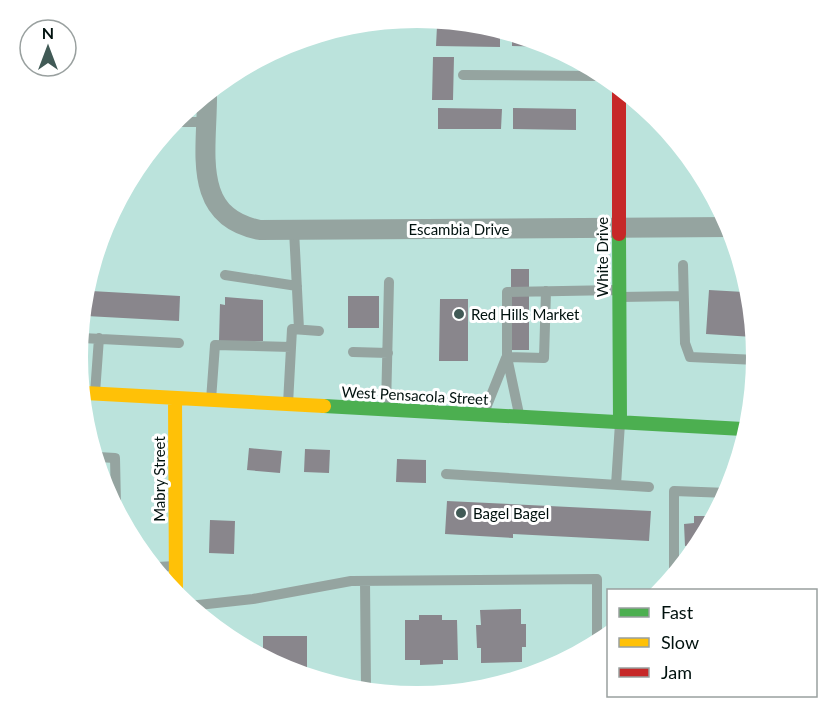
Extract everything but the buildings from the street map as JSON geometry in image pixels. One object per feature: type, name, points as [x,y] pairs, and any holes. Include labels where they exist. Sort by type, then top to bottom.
[{"type":"main road","name":"White Drive","points":[[619,97],[620,422]]},
{"type":"main road","name":"West Pensacola Street","points":[[90,393],[738,429]]},
{"type":"main road","name":"Mabry Street","points":[[175,398],[176,580]]},
{"type":"street","points":[[207,105],[207,122]]},
{"type":"street","name":"Escambia Drive","points":[[207,122],[207,187],[222,213],[243,227],[260,230],[719,227]]},
{"type":"lane","points":[[463,75],[587,76]]},
{"type":"lane","points":[[188,122],[207,122]]},
{"type":"lane","points":[[294,230],[299,329]]},
{"type":"lane","points":[[683,265],[685,343],[690,357],[746,360]]},
{"type":"lane","points":[[225,275],[297,286]]},
{"type":"lane","points":[[386,410],[389,282]]},
{"type":"lane","points":[[507,357],[544,358],[546,291]]},
{"type":"lane","points":[[520,417],[507,357],[507,292],[546,291],[683,296]]},
{"type":"lane","points":[[288,404],[292,329],[319,331]]},
{"type":"lane","points":[[89,338],[179,343]]},
{"type":"lane","points":[[90,392],[99,338]]},
{"type":"lane","points":[[211,400],[215,345],[291,347]]},
{"type":"lane","points":[[353,352],[388,353]]},
{"type":"lane","points":[[483,415],[507,357]]},
{"type":"lane","points":[[616,485],[620,422]]},
{"type":"lane","points":[[104,457],[115,458],[116,487]]},
{"type":"lane","points":[[446,474],[649,487]]},
{"type":"lane","points":[[674,564],[674,490],[717,492]]},
{"type":"lane","points":[[164,567],[176,566]]},
{"type":"lane","points":[[201,605],[253,599],[306,587],[365,581],[597,579],[597,633]]},
{"type":"lane","points":[[365,581],[366,682]]},
{"type":"traffic: fast","points":[[619,234],[620,422]]},
{"type":"traffic: fast","points":[[324,406],[738,429]]},
{"type":"traffic: slow","points":[[90,393],[324,406]]},
{"type":"traffic: slow","points":[[175,398],[176,580]]},
{"type":"traffic: jam","points":[[619,97],[619,234]]},
{"type":"place","name":"Red Hills Market","points":[[459,314]]},
{"type":"place","name":"Bagel Bagel","points":[[461,513]]}]
